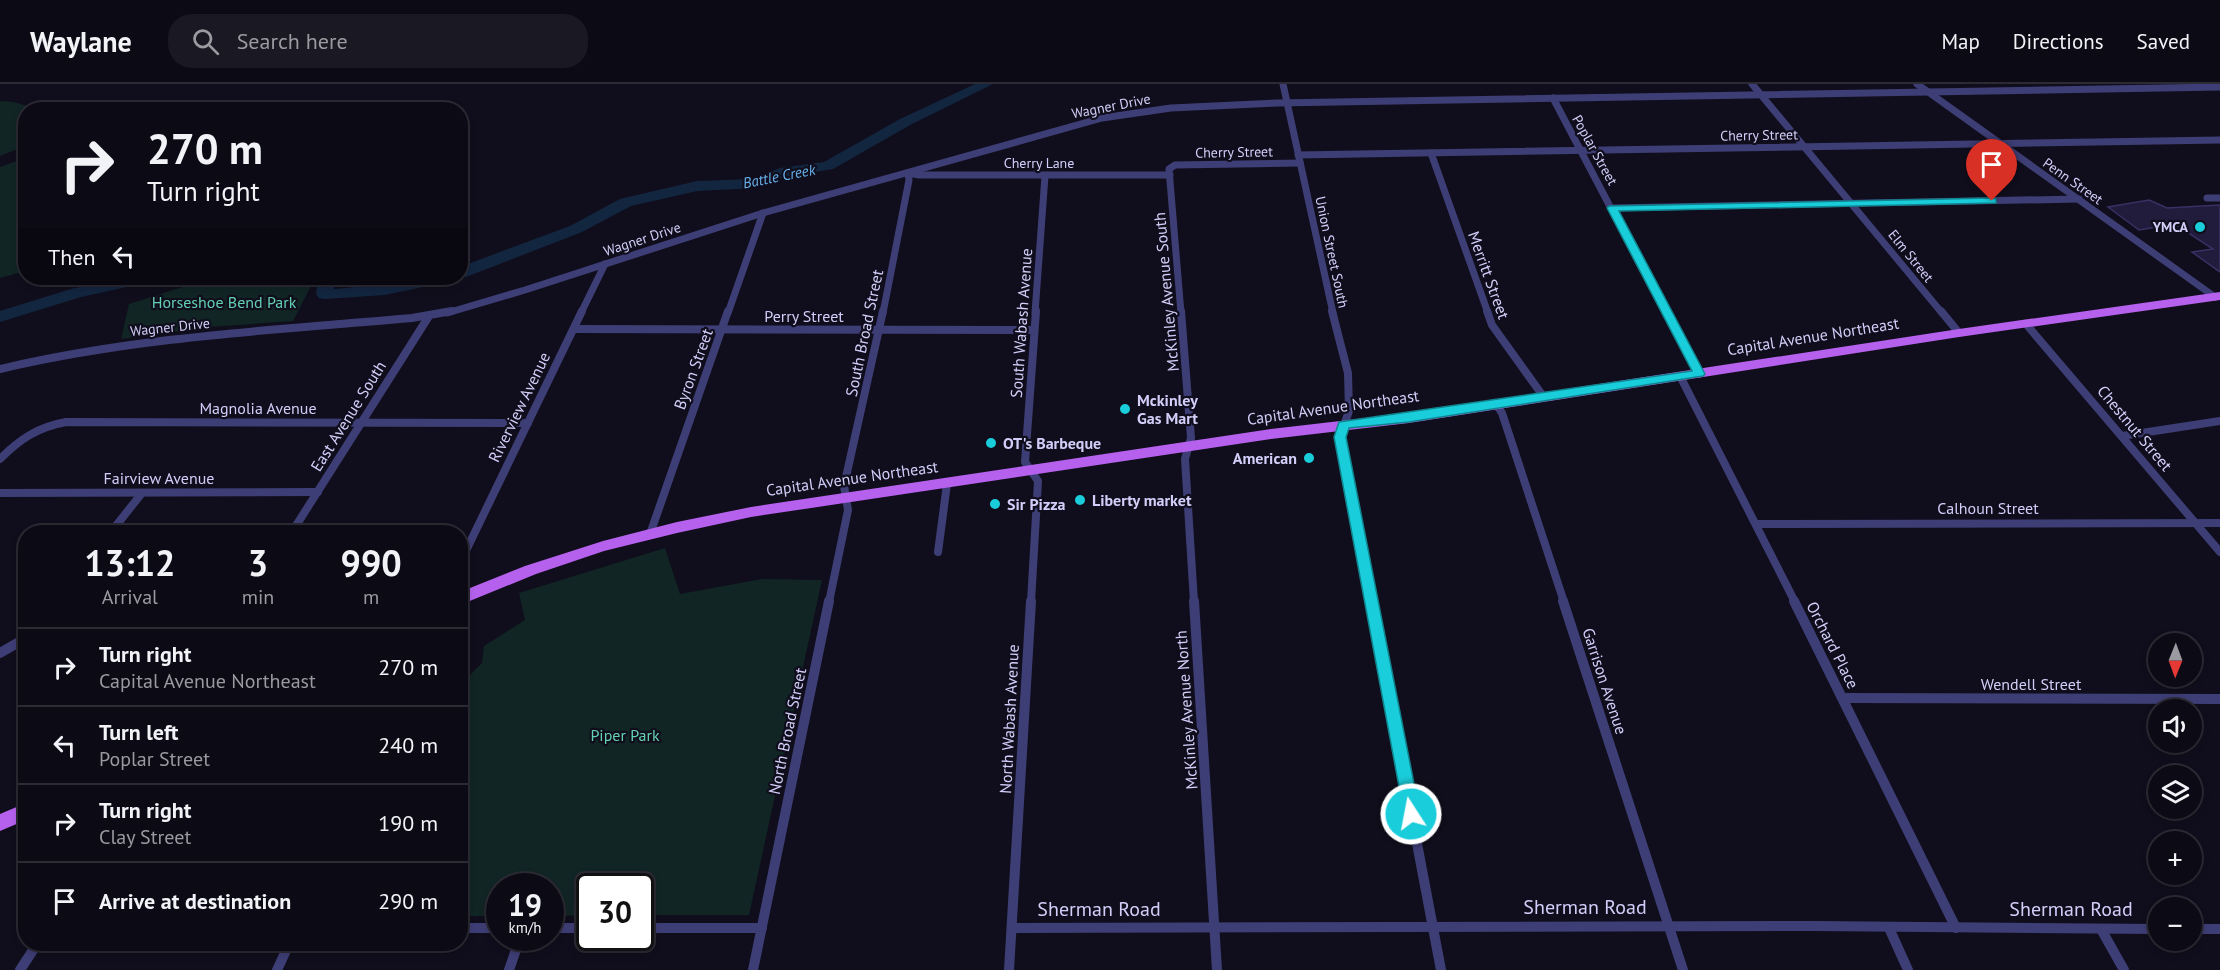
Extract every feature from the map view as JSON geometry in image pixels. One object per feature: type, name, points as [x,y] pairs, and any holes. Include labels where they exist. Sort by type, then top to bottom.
[{"type":"main road","name":"Capital Avenue Northeast","points":[[468,596],[546,566],[650,534],[751,512],[1344,425],[1409,418],[1959,333],[2218,297]]},
{"type":"main road","points":[[0,823],[18,815]]},
{"type":"street","name":"Union Street South","points":[[1283,84],[1340,347],[1348,373],[1349,411],[1340,437],[1441,970]]},
{"type":"street","name":"Elm Street","points":[[1752,84],[1959,333]]},
{"type":"street","name":"Penn Street","points":[[1917,84],[2218,297]]},
{"type":"street","name":"Wagner Drive","points":[[0,369],[100,348],[163,339],[429,316],[514,293],[763,213],[1000,145],[1134,112],[1203,105],[2220,87]]},
{"type":"street","name":"Poplar Street","points":[[1553,98],[1699,374]]},
{"type":"street","name":"Cherry Street","points":[[1170,172],[1175,165],[1431,153],[2220,140]]},
{"type":"street","name":"Merritt Street","points":[[1431,153],[1492,326],[1543,396]]},
{"type":"street","name":"Cherry Lane","points":[[908,173],[1045,176],[1170,172]]},
{"type":"street","name":"McKinley Avenue South","points":[[1170,172],[1191,438],[1187,448]]},
{"type":"street","name":"South Broad Street","points":[[846,499],[844,486],[880,329],[909,180],[908,173]]},
{"type":"street","name":"South Wabash Avenue","points":[[1031,471],[1025,462],[1045,176]]},
{"type":"street","points":[[2207,198],[2220,198]]},
{"type":"street","points":[[1612,208],[2079,199]]},
{"type":"street","name":"Byron Street","points":[[650,534],[763,213]]},
{"type":"street","name":"Riverview Avenue","points":[[468,547],[605,264]]},
{"type":"street","name":"East Avenue South","points":[[297,525],[429,316]]},
{"type":"street","name":"Chestnut Street","points":[[2026,324],[2220,552]]},
{"type":"street","name":"Perry Street","points":[[574,329],[1034,330]]},
{"type":"street","name":"Orchard Place","points":[[1680,376],[1956,928]]},
{"type":"street","name":"Garrison Avenue","points":[[1495,403],[1502,413],[1683,970]]},
{"type":"street","points":[[2122,436],[2220,421]]},
{"type":"street","name":"Magnolia Avenue","points":[[0,459],[19,438],[50,424],[66,422],[528,423]]},
{"type":"street","name":"McKinley Avenue North","points":[[1187,448],[1185,459],[1217,970]]},
{"type":"street","name":"North Wabash Avenue","points":[[1009,970],[1038,482],[1031,471]]},
{"type":"street","points":[[938,552],[947,484]]},
{"type":"street","name":"Fairview Avenue","points":[[0,493],[318,492]]},
{"type":"street","points":[[117,525],[142,493]]},
{"type":"street","name":"North Broad Street","points":[[753,970],[848,510],[846,499]]},
{"type":"street","name":"Calhoun Street","points":[[1756,524],[2220,523]]},
{"type":"street","points":[[0,653],[18,643]]},
{"type":"street","name":"Wendell Street","points":[[1843,698],[2220,699]]},
{"type":"street","name":"Sherman Road","points":[[1011,928],[1669,926],[2148,929]]},
{"type":"street","points":[[468,928],[486,928]]},
{"type":"street","points":[[654,928],[762,928]]},
{"type":"street","points":[[1889,928],[1908,970]]},
{"type":"street","points":[[2101,929],[2124,970]]},
{"type":"street","points":[[2202,929],[2220,929]]},
{"type":"street","points":[[20,970],[32,951]]},
{"type":"street","points":[[277,970],[286,951]]},
{"type":"street","points":[[509,970],[516,951]]},
{"type":"green space","points":[[0,101],[18,103],[18,149],[0,156]]},
{"type":"green space","points":[[18,161],[18,273],[0,278],[0,167]]},
{"type":"green space","name":"Horseshoe Bend Park","points":[[189,285],[311,285],[293,321],[210,327],[121,339],[129,304]]},
{"type":"green space","name":"Piper Park","points":[[665,548],[680,594],[762,579],[822,580],[749,915],[654,915],[654,873],[576,873],[576,915],[564,916],[564,873],[486,873],[486,916],[468,916],[468,677],[482,663],[484,646],[525,620],[519,593]]},
{"type":"building","name":"YMCA","points":[[2149,200],[2167,208],[2220,205],[2220,272],[2192,252],[2213,249],[2175,224],[2139,230],[2108,207]]},
{"type":"waterway","name":"Battle Creek","points":[[468,270],[576,229],[626,202],[697,186],[757,183],[780,173],[828,166],[905,122],[986,84]]},
{"type":"waterway","name":"Battle Creek","points":[[0,317],[77,293],[113,285]]},
{"type":"waterway","name":"Battle Creek","points":[[326,285],[325,294],[413,285]]},
{"type":"place","name":"YMCA","points":[[2200,227]]},
{"type":"place","name":"Mckinley Gas Mart","points":[[1125,409]]},
{"type":"place","name":"OT's Barbeque","points":[[991,443]]},
{"type":"place","name":"American","points":[[1309,458]]},
{"type":"place","name":"Liberty market","points":[[1080,500]]},
{"type":"place","name":"Sir Pizza","points":[[995,504]]},
{"type":"route","points":[[1411,814],[1340,437],[1344,425],[1409,418],[1495,403],[1699,374],[1612,208],[1992,201]]}]
